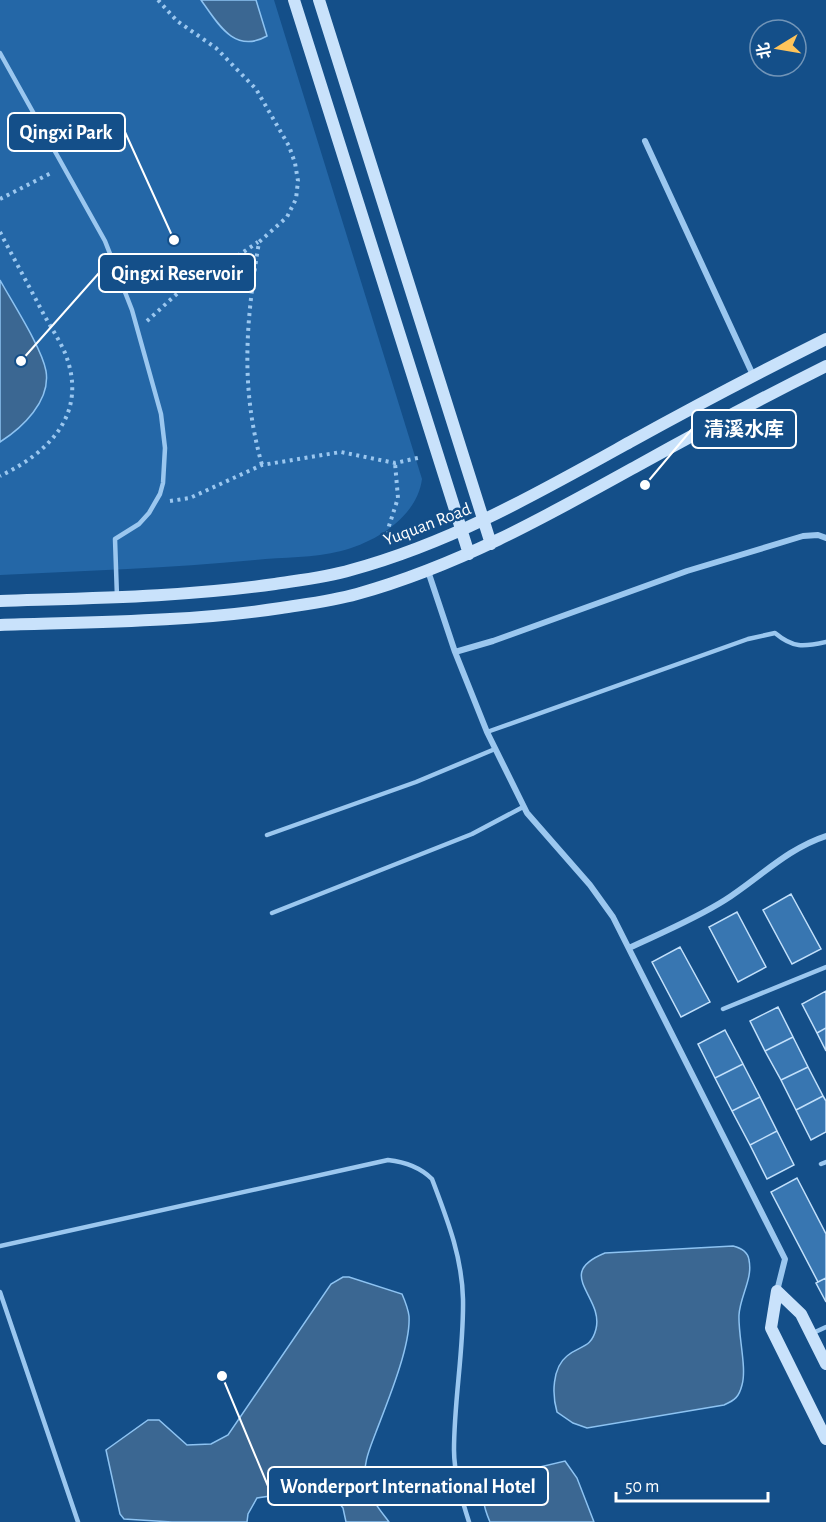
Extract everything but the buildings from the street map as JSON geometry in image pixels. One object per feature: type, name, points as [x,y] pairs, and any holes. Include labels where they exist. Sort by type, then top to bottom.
[{"type":"main road","points":[[294,0],[469,554]]},
{"type":"main road","points":[[319,0],[491,544]]},
{"type":"main road","name":"Yuquan Road","points":[[0,601],[202,592],[268,585],[349,571],[395,557],[484,521],[753,375],[826,339]]},
{"type":"main road","points":[[0,625],[148,620],[260,611],[355,595],[428,571],[525,528],[733,413],[826,366]]},
{"type":"main road","points":[[777,1292],[801,1314],[826,1364]]},
{"type":"main road","points":[[777,1292],[771,1328],[826,1439]]},
{"type":"street","points":[[645,141],[753,375]]},
{"type":"street","points":[[455,652],[493,641],[687,571],[810,534],[826,538]]},
{"type":"street","points":[[428,571],[455,652],[487,732],[523,807],[590,885],[614,917],[785,1259],[777,1292]]},
{"type":"street","points":[[629,948],[721,903],[753,882],[785,856],[808,842],[826,836]]},
{"type":"lane","points":[[0,52],[105,241],[132,310],[157,398],[164,431],[163,483],[155,503],[139,524],[114,539],[117,597]]},
{"type":"lane","points":[[487,732],[748,639],[775,633],[789,645],[826,642]]},
{"type":"lane","points":[[267,835],[416,782],[495,749]]},
{"type":"lane","points":[[272,913],[472,834],[523,807]]},
{"type":"lane","points":[[723,1009],[826,967]]},
{"type":"lane","points":[[0,1246],[388,1160],[410,1164],[426,1173],[432,1179],[455,1241],[460,1268],[463,1299],[454,1452],[462,1497],[470,1522]]},
{"type":"lane","points":[[0,1292],[78,1522]]},
{"type":"lane","points":[[811,1334],[826,1327]]},
{"type":"path","points":[[138,329],[190,282],[217,270],[259,242],[287,217],[296,199],[298,181],[289,146],[256,89],[216,48],[177,21],[158,0]]},
{"type":"path","points":[[0,199],[63,166]]},
{"type":"path","points":[[0,232],[65,353],[69,367],[71,394],[66,418],[54,439],[35,456],[0,476]]},
{"type":"path","points":[[259,242],[249,309],[246,366],[250,415],[262,465]]},
{"type":"path","points":[[155,503],[190,498],[262,465],[341,452],[395,463],[437,453]]},
{"type":"path","points":[[395,463],[398,498],[388,529],[395,557]]},
{"type":"shaded area","points":[[0,0],[274,0],[422,479],[419,493],[412,505],[393,526],[354,547],[320,555],[159,567],[0,575]]},
{"type":"shaded area","points":[[201,0],[256,0],[267,36],[255,41],[236,39],[220,26]]},
{"type":"shaded area","points":[[0,280],[39,350],[46,371],[46,382],[44,393],[33,412],[26,421],[0,442]]},
{"type":"shaded area","points":[[733,1246],[746,1253],[750,1267],[739,1315],[743,1378],[736,1398],[724,1405],[587,1428],[573,1423],[557,1412],[554,1382],[558,1367],[567,1356],[591,1340],[596,1329],[597,1317],[581,1278],[583,1269],[590,1261],[605,1253]]},
{"type":"shaded area","points":[[343,1277],[402,1294],[409,1313],[409,1328],[402,1358],[369,1450],[365,1469],[370,1493],[389,1522],[346,1522],[343,1508],[336,1499],[319,1491],[257,1498],[248,1514],[247,1522],[172,1522],[124,1519],[120,1514],[106,1450],[148,1420],[159,1420],[187,1445],[211,1444],[228,1435],[331,1284]]},
{"type":"shaded area","points":[[565,1461],[577,1478],[594,1522],[490,1522],[483,1495],[489,1479]]},
{"type":"place","name":"Qingxi Park","points":[[174,240]]},
{"type":"place","name":"Qingxi Reservoir","points":[[21,361]]},
{"type":"place","name":"清溪水库","points":[[645,485]]},
{"type":"place","name":"Wonderport International Hotel","points":[[222,1376]]}]
